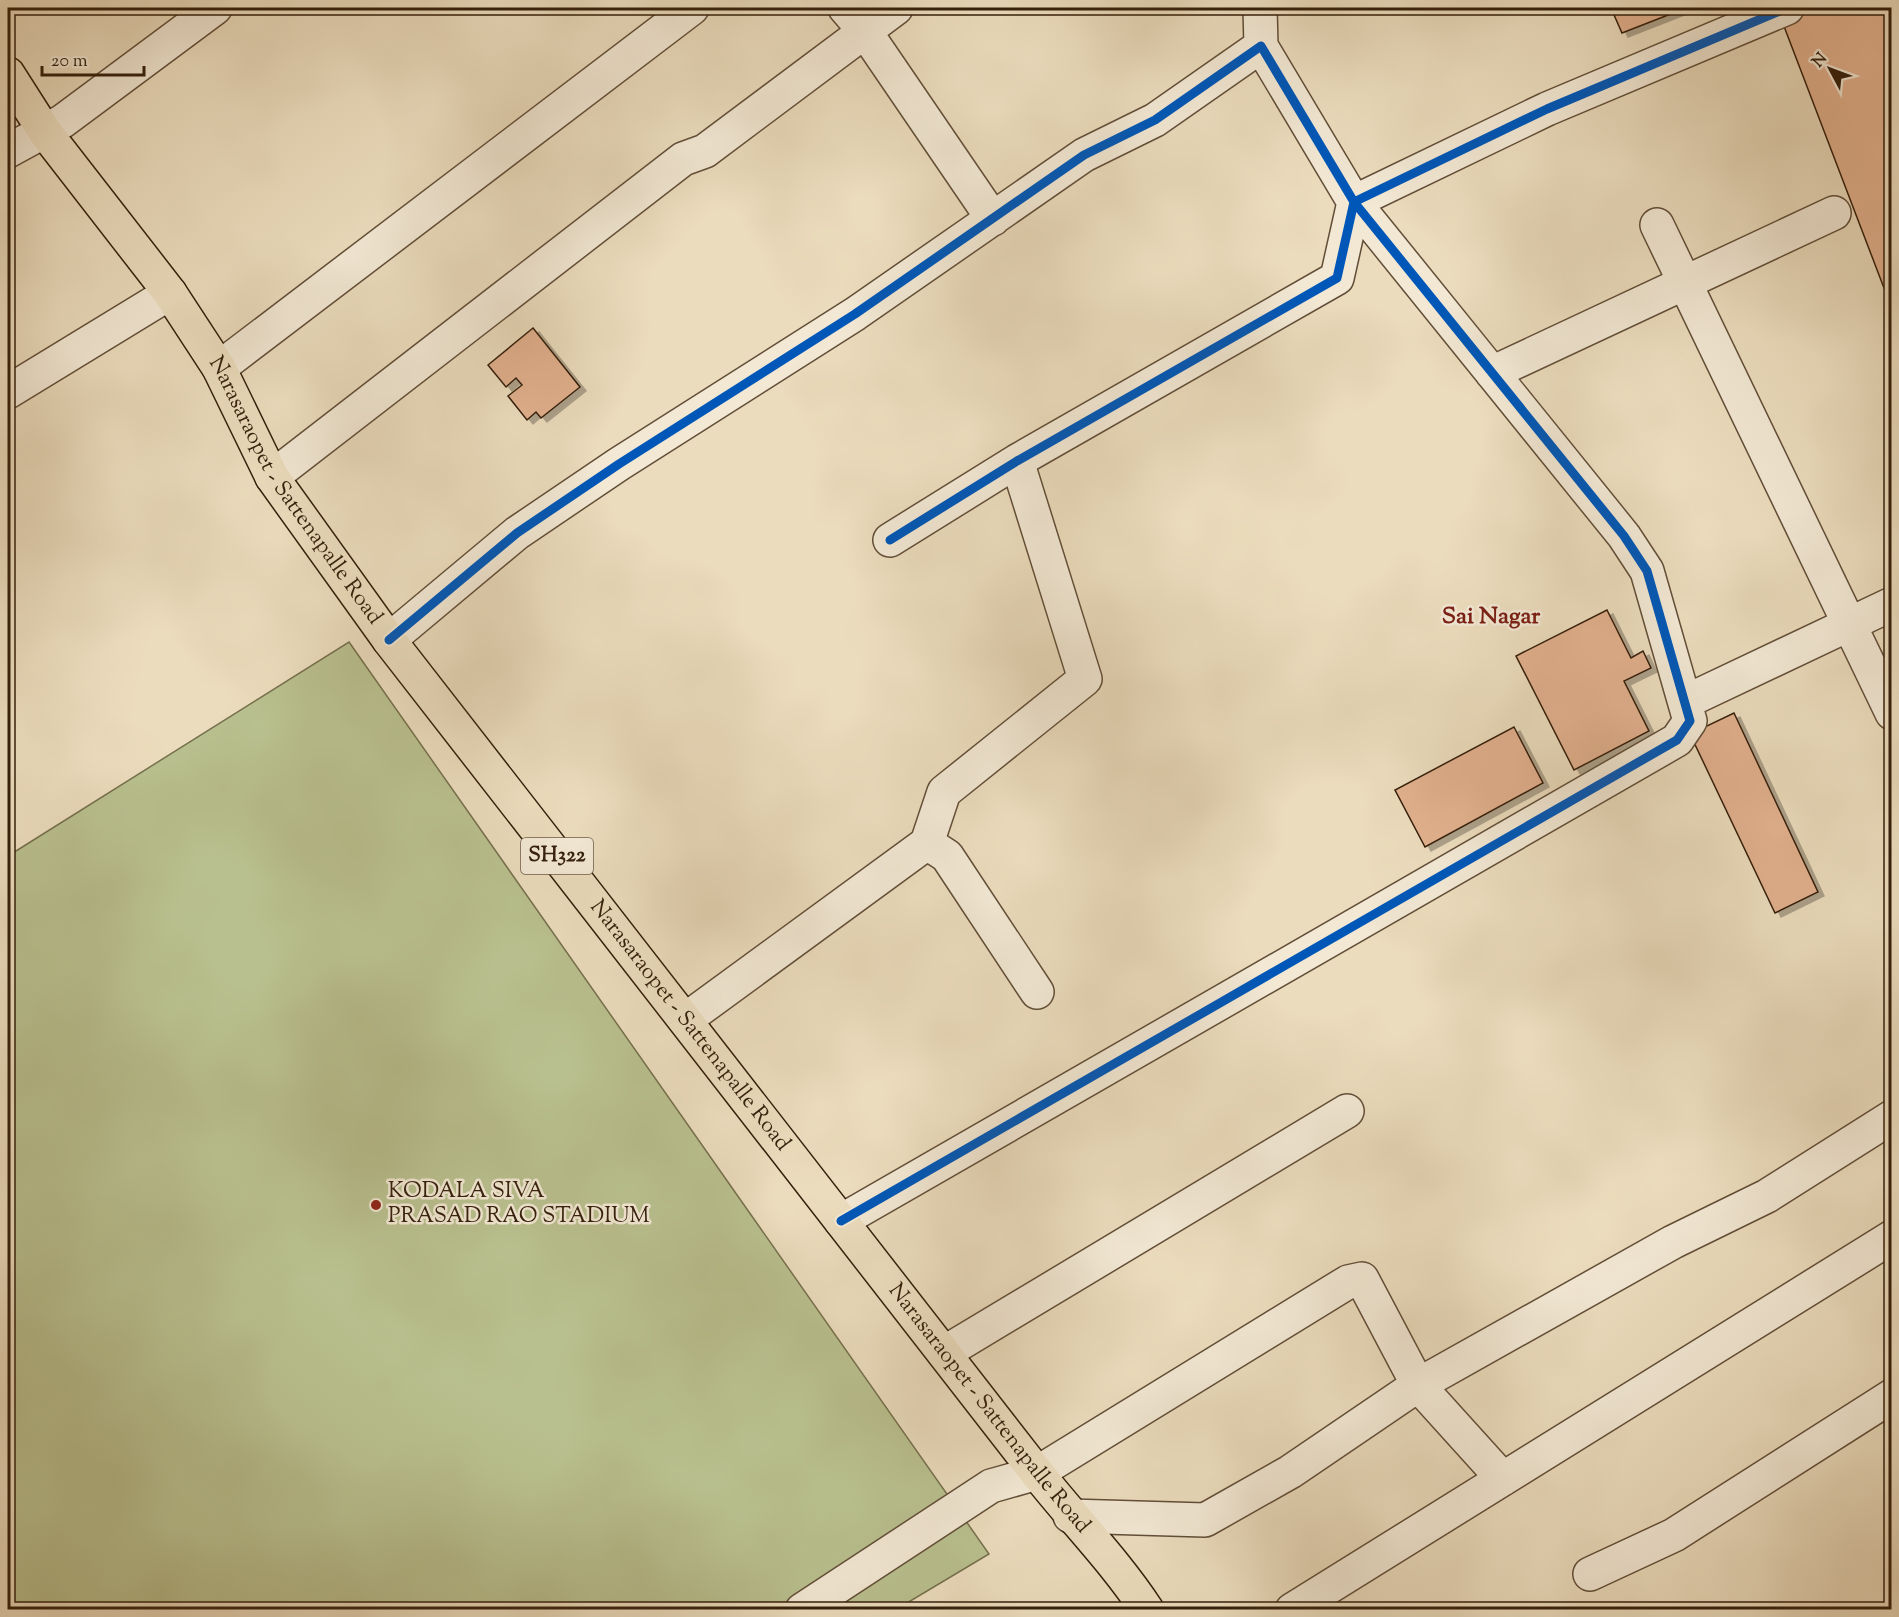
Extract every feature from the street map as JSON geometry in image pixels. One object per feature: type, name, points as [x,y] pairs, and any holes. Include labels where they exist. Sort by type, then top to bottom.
[{"type":"main road","name":"Narasaraopet - Sattenapalle Road","points":[[8,74],[45,132],[170,293],[219,368],[272,477],[389,640],[1036,1473],[1070,1516],[1129,1581],[1148,1610]]},
{"type":"street","points":[[8,151],[45,132],[215,8]]},
{"type":"street","points":[[219,368],[692,8]]},
{"type":"street","points":[[272,477],[683,159],[705,151],[854,19],[896,8]]},
{"type":"street","points":[[841,1221],[1677,740],[1690,721],[1647,572],[1624,536],[1354,202],[1261,46],[1260,8]]},
{"type":"street","points":[[1354,202],[1547,109],[1787,8]]},
{"type":"street","points":[[854,19],[993,219]]},
{"type":"street","points":[[389,640],[517,533],[619,464],[855,314],[1084,155],[1155,120],[1261,46]]},
{"type":"street","points":[[890,540],[1017,461],[1337,278],[1354,202]]},
{"type":"street","points":[[1492,373],[1834,213]]},
{"type":"street","points":[[1657,225],[1892,713]]},
{"type":"street","points":[[8,392],[170,293]]},
{"type":"street","points":[[685,1020],[927,843],[944,792],[1085,679],[1017,461]]},
{"type":"street","points":[[1685,702],[1892,604]]},
{"type":"street","points":[[927,843],[946,856],[1037,992]]},
{"type":"street","points":[[944,1353],[1347,1111]]},
{"type":"street","points":[[1070,1516],[1205,1520],[1290,1472],[1418,1385],[1673,1242],[1767,1196],[1892,1117]]},
{"type":"street","points":[[1292,1610],[1892,1237]]},
{"type":"street","points":[[802,1610],[991,1486],[1036,1473],[1348,1282],[1362,1279],[1418,1385],[1503,1479]]},
{"type":"street","points":[[1590,1574],[1674,1535],[1892,1396]]},
{"type":"green space","name":"KODALA SIVA PRASAD RAO STADIUM","points":[[349,642],[989,1554],[897,1609],[8,1610],[8,856]]},
{"type":"building","points":[[1611,8],[1686,8],[1622,33]]},
{"type":"building","points":[[1777,8],[1892,8],[1892,309]]},
{"type":"building","points":[[533,328],[580,387],[541,418],[536,412],[527,420],[508,396],[522,385],[516,378],[506,387],[488,365]]},
{"type":"building","points":[[1607,610],[1631,658],[1643,651],[1651,668],[1624,681],[1649,731],[1574,770],[1516,656]]},
{"type":"building","points":[[1734,713],[1818,892],[1775,913],[1690,734]]},
{"type":"building","points":[[1514,727],[1543,783],[1425,847],[1395,790]]},
{"type":"cycle path","points":[[389,640],[517,533],[619,464],[855,314],[1084,155],[1155,120],[1261,46],[1354,202],[1547,109],[1787,8]]},
{"type":"cycle path","points":[[841,1221],[1677,740],[1690,721],[1647,571],[1624,536],[1354,202],[1337,278],[1017,461],[890,540]]},
{"type":"place","name":"KODALA SIVA PRASAD RAO STADIUM","points":[[376,1205]]},
{"type":"district","name":"Sai Nagar","points":[[1491,617]]}]
